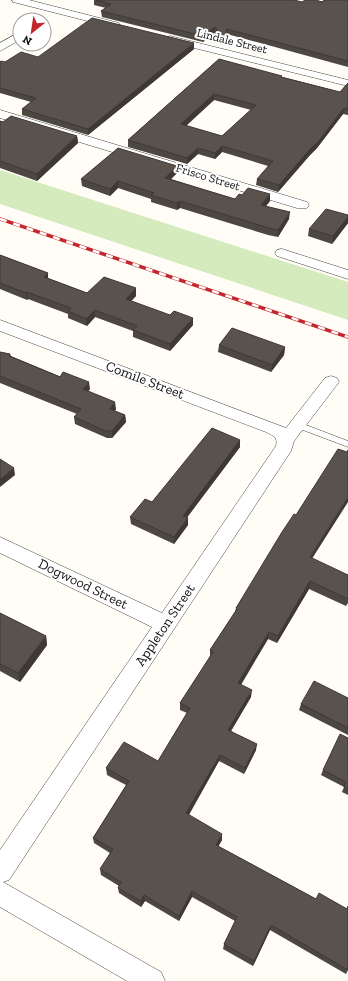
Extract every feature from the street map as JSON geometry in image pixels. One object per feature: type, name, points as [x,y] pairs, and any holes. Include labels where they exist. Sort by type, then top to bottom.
[{"type":"street","points":[[17,0],[125,27]]},
{"type":"street","points":[[52,14],[68,3]]},
{"type":"street","name":"Lindale Street","points":[[163,37],[348,83]]},
{"type":"street","points":[[0,48],[12,40]]},
{"type":"street","name":"Frisco Street","points":[[0,114],[302,205]]},
{"type":"street","points":[[282,253],[348,275]]},
{"type":"street","name":"Comile Street","points":[[0,325],[272,428],[282,433],[286,440]]},
{"type":"street","name":"Appleton Street","points":[[0,871],[165,624],[286,447],[286,440],[332,382]]},
{"type":"street","name":"Dogwood Street","points":[[0,544],[165,624]]},
{"type":"street","points":[[0,893],[152,981]]},
{"type":"lane","points":[[298,424],[348,444]]},
{"type":"green space","points":[[0,170],[348,282],[348,320],[0,204]]},
{"type":"building","points":[[96,0],[294,0],[302,2],[305,0],[316,0],[322,2],[324,0],[348,0],[348,61],[227,29],[225,39],[215,27],[203,36],[101,11],[111,4]]},
{"type":"building","points":[[92,18],[194,43],[88,129],[22,109],[36,98],[0,88],[1,61],[5,62],[21,52],[38,57],[45,52],[52,52],[52,47]]},
{"type":"building","points":[[219,59],[340,92],[348,83],[348,109],[344,108],[318,142],[279,185],[257,179],[273,161],[222,146],[215,153],[198,148],[187,158],[128,140]],"holes":[[[214,94],[256,105],[222,136],[181,124]]]},
{"type":"building","points":[[11,116],[77,136],[37,174],[0,161],[0,121],[3,122]]},
{"type":"building","points":[[118,148],[177,166],[165,178],[235,199],[239,194],[242,195],[248,188],[270,194],[261,205],[290,212],[278,230],[180,201],[177,203],[151,195],[154,193],[118,181],[110,189],[81,179]]},
{"type":"building","points":[[326,209],[348,215],[333,236],[309,229]]},
{"type":"building","points":[[0,255],[48,273],[44,277],[87,293],[104,277],[136,288],[126,299],[170,315],[174,311],[193,318],[170,344],[133,330],[137,326],[95,310],[86,319],[68,311],[71,308],[0,283]]},
{"type":"building","points":[[232,328],[285,347],[272,365],[219,345]]},
{"type":"building","points":[[0,352],[10,354],[9,356],[60,377],[63,372],[89,382],[83,389],[115,402],[110,409],[125,415],[112,431],[106,431],[74,417],[81,409],[0,376]]},
{"type":"building","points":[[212,428],[240,440],[183,516],[188,518],[174,537],[130,517],[145,499],[152,502]]},
{"type":"building","points":[[338,449],[347,452],[348,450],[348,497],[310,557],[348,575],[348,599],[310,581],[278,636],[269,632],[238,683],[252,690],[228,730],[257,744],[245,768],[220,755],[186,813],[222,834],[216,845],[316,899],[319,893],[347,909],[348,906],[348,970],[271,925],[254,961],[224,944],[237,917],[192,891],[179,916],[144,895],[141,901],[118,888],[121,882],[100,869],[113,849],[93,838],[129,781],[106,768],[124,742],[158,761],[190,708],[180,703],[213,652],[210,650],[237,609],[236,608],[282,532],[294,514],[296,515]]},
{"type":"building","points":[[0,459],[14,468],[0,479]]},
{"type":"building","points":[[0,613],[46,636],[18,673],[0,664]]},
{"type":"building","points":[[314,681],[348,698],[348,728],[301,704]]},
{"type":"building","points":[[340,734],[348,738],[348,789],[344,787],[346,782],[323,770]]},
{"type":"railway","points":[[0,219],[348,337]]}]
